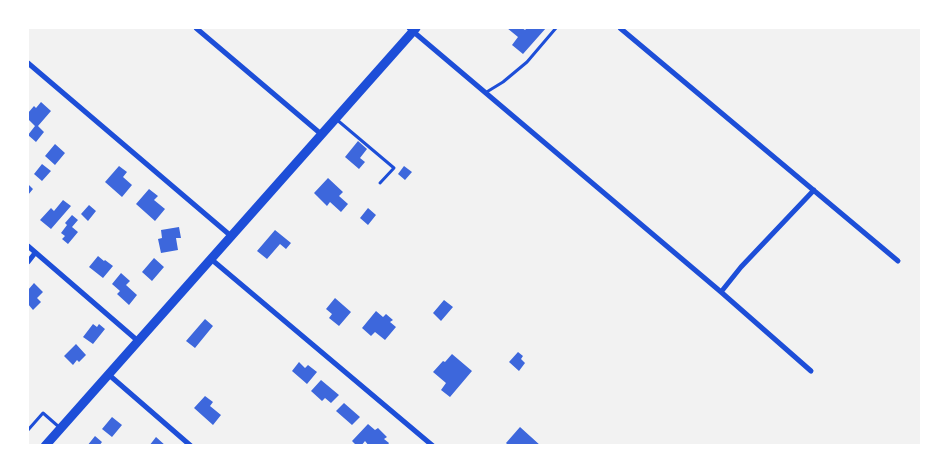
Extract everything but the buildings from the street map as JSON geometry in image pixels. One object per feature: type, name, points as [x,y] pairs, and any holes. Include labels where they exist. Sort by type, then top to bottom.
[{"type":"main road","points":[[45,446],[413,29]]},
{"type":"street","points":[[196,28],[321,134]]},
{"type":"street","points":[[620,28],[898,261]]},
{"type":"street","points":[[413,29],[485,93],[811,371]]},
{"type":"street","points":[[28,63],[231,236]]},
{"type":"street","points":[[720,292],[814,190]]},
{"type":"street","points":[[28,246],[138,340]]},
{"type":"street","points":[[28,262],[36,253]]},
{"type":"street","points":[[211,259],[433,446]]},
{"type":"street","points":[[108,374],[191,446]]},
{"type":"lane","points":[[485,93],[503,82],[527,62],[556,28]]},
{"type":"lane","points":[[335,119],[394,168],[380,183]]},
{"type":"lane","points":[[28,430],[43,413],[60,429]]}]
